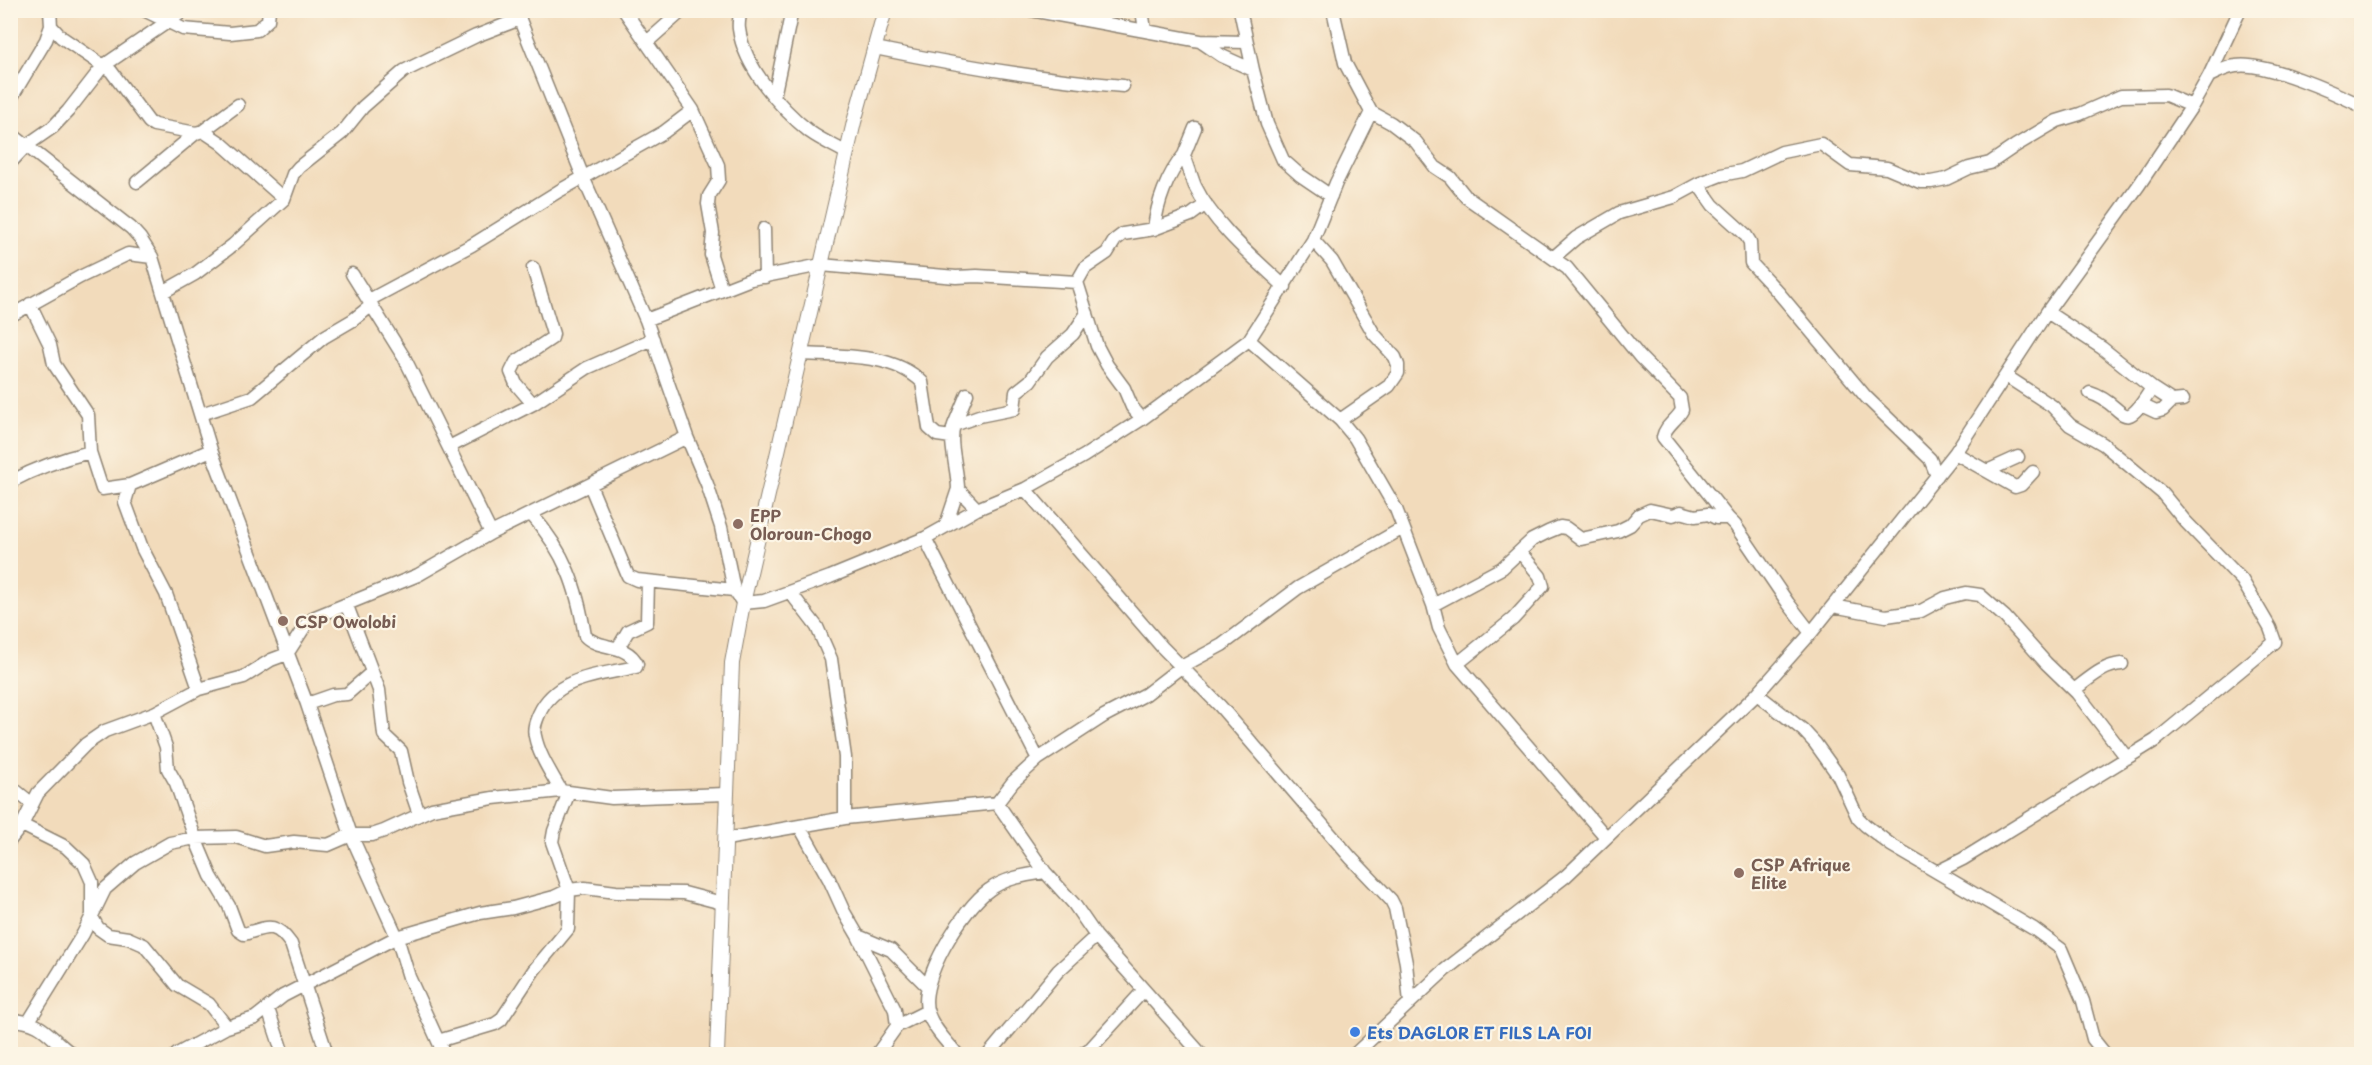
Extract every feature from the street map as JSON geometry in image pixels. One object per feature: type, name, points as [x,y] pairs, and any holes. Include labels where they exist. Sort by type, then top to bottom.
[{"type":"street","points":[[10,100],[46,40],[51,26],[50,10]]},
{"type":"street","points":[[144,10],[160,20],[168,20],[183,28],[230,33],[257,30],[268,20],[268,10]]},
{"type":"street","points":[[10,163],[27,145],[53,128],[103,66],[184,10]]},
{"type":"street","points":[[624,10],[693,111],[718,165],[719,180],[709,196],[708,204],[713,233],[711,255],[722,290]]},
{"type":"street","points":[[647,42],[683,10]]},
{"type":"street","points":[[740,10],[739,28],[745,50],[758,75],[774,97],[811,132],[847,153]]},
{"type":"street","points":[[774,97],[792,10]]},
{"type":"street","points":[[717,1054],[732,663],[743,603],[847,153],[885,10]]},
{"type":"street","points":[[1031,10],[1200,41],[1246,42]]},
{"type":"street","points":[[1142,10],[1145,30]]},
{"type":"street","points":[[1240,10],[1267,124],[1283,160],[1300,175],[1331,195]]},
{"type":"street","points":[[1333,10],[1345,63],[1371,112],[1416,142],[1435,166],[1450,177],[1466,196],[1554,257],[1577,278],[1640,357],[1680,398],[1682,410],[1679,417],[1665,430],[1663,437],[1728,518],[1811,633]]},
{"type":"street","points":[[1355,1054],[1485,937],[1530,906],[1566,876],[1757,694],[1811,633],[1955,453],[2047,312],[2139,185],[2192,106],[2240,10]]},
{"type":"street","points":[[164,292],[195,274],[233,245],[284,199],[298,167],[342,133],[363,107],[404,71],[518,15],[583,177],[646,320],[687,437],[707,484],[721,527],[734,590],[743,603]]},
{"type":"street","points":[[51,26],[62,37],[115,76],[154,125],[200,132],[221,143],[284,199]]},
{"type":"street","points":[[1200,41],[1222,56],[1253,70]]},
{"type":"street","points":[[875,48],[997,72],[1123,86]]},
{"type":"street","points":[[2209,76],[2238,65],[2259,68],[2315,85],[2361,106]]},
{"type":"street","points":[[1554,257],[1576,238],[1619,213],[1674,197],[1698,184],[1721,175],[1742,171],[1782,152],[1821,144],[1850,165],[1887,168],[1920,182],[1939,181],[1961,171],[1990,164],[2057,121],[2080,114],[2121,96],[2166,95],[2192,106]]},
{"type":"street","points":[[137,182],[238,105]]},
{"type":"street","points":[[201,414],[252,397],[324,337],[353,320],[370,302],[664,132],[693,111]]},
{"type":"street","points":[[743,603],[764,601],[790,592],[925,538],[946,525],[1025,489],[1084,456],[1142,419],[1249,340],[1313,240],[1331,195],[1371,112]]},
{"type":"street","points":[[1154,229],[1160,200],[1167,182],[1184,155],[1195,128]]},
{"type":"street","points":[[10,133],[140,238],[152,257],[211,450],[307,704],[351,836],[397,937],[409,977],[444,1054]]},
{"type":"street","points":[[1184,155],[1196,188],[1206,204],[1242,246],[1285,287]]},
{"type":"street","points":[[1698,184],[1719,212],[1745,234],[1749,242],[1751,263],[1760,275],[1888,420],[1930,459],[1937,476]]},
{"type":"street","points":[[1142,419],[1132,407],[1124,388],[1102,356],[1077,282],[1085,268],[1107,253],[1122,234],[1154,229],[1191,215],[1206,204]]},
{"type":"street","points":[[764,228],[765,277]]},
{"type":"street","points":[[10,316],[128,254],[140,238]]},
{"type":"street","points":[[1313,240],[1332,261],[1374,334],[1395,357],[1398,365],[1398,373],[1389,386],[1340,420]]},
{"type":"street","points":[[128,254],[152,257]]},
{"type":"street","points":[[646,320],[750,279],[821,265],[956,277],[976,276],[1077,282]]},
{"type":"street","points":[[533,268],[554,334],[552,338],[516,362],[511,372],[516,384],[533,404]]},
{"type":"street","points":[[352,274],[405,359],[491,533]]},
{"type":"street","points":[[30,304],[50,345],[54,364],[87,415],[90,452],[102,489],[130,485],[211,450]]},
{"type":"street","points":[[2047,312],[2102,348],[2152,388],[2177,400],[2156,412],[2141,405]]},
{"type":"street","points":[[801,354],[865,357],[908,371],[922,382],[929,428],[936,435],[953,431],[979,416],[1014,409],[1016,392],[1030,381],[1047,357],[1073,334],[1087,313]]},
{"type":"street","points":[[449,447],[533,404],[587,368],[653,339]]},
{"type":"street","points":[[1249,340],[1340,420],[1355,438],[1396,508],[1433,605],[1439,628],[1457,664],[1606,837]]},
{"type":"street","points":[[1937,872],[1963,859],[2156,740],[2273,645],[2275,639],[2242,580],[2185,521],[2162,493],[2103,444],[2070,425],[2052,406],[2006,376]]},
{"type":"street","points":[[2090,393],[2107,400],[2117,412],[2126,416],[2131,415],[2141,405],[2152,388]]},
{"type":"street","points":[[946,525],[958,489],[953,431],[967,394]]},
{"type":"street","points":[[10,840],[38,793],[86,744],[105,731],[154,713],[198,689],[244,677],[271,660],[287,654],[305,626],[315,617],[347,606],[418,575],[491,533],[687,437]]},
{"type":"street","points":[[10,482],[59,459],[90,452]]},
{"type":"street","points":[[1955,453],[2015,487],[2021,485],[2032,472]]},
{"type":"street","points":[[1987,471],[2019,457]]},
{"type":"street","points":[[130,485],[126,502],[142,548],[166,594],[198,689]]},
{"type":"street","points":[[590,485],[628,576],[648,582],[734,590]]},
{"type":"street","points":[[958,489],[977,510]]},
{"type":"street","points":[[1025,489],[1162,647],[1220,706],[1318,820],[1391,900],[1400,929],[1410,1003]]},
{"type":"street","points":[[1433,605],[1502,568],[1532,540],[1560,527],[1566,528],[1581,539],[1618,531],[1630,525],[1639,515],[1650,510],[1673,515],[1681,512],[1695,516],[1708,514],[1716,518],[1728,518]]},
{"type":"street","points":[[438,1041],[495,1024],[504,1016],[534,970],[568,929],[569,890],[552,842],[565,791],[539,751],[534,734],[542,707],[567,683],[636,667],[636,662],[631,656],[618,648],[593,641],[585,636],[581,610],[571,575],[551,537],[532,514]]},
{"type":"street","points":[[726,839],[845,818],[997,802],[1013,782],[1038,759],[1104,716],[1146,693],[1181,667],[1222,645],[1298,588],[1403,528]]},
{"type":"street","points":[[925,538],[1038,759]]},
{"type":"street","points":[[1457,664],[1513,619],[1543,586],[1540,576],[1520,552]]},
{"type":"street","points":[[618,648],[628,631],[647,622],[648,582]]},
{"type":"street","points":[[790,592],[817,627],[831,659],[845,757],[845,818]]},
{"type":"street","points":[[1833,606],[1886,616],[1921,612],[1945,598],[1957,595],[1966,593],[1980,595],[2005,617],[2074,690],[2127,758]]},
{"type":"street","points":[[347,606],[379,690],[384,735],[401,751],[419,814]]},
{"type":"street","points":[[2074,690],[2105,668],[2122,664]]},
{"type":"street","points":[[307,704],[333,695],[347,694],[371,673]]},
{"type":"street","points":[[1757,694],[1803,730],[1815,743],[1838,775],[1861,822],[1891,845],[2050,940],[2065,953],[2094,1039],[2105,1054]]},
{"type":"street","points":[[154,713],[166,747],[168,769],[176,783],[195,838],[216,885],[229,906],[238,930],[244,934],[275,927],[291,944],[303,987],[327,1054]]},
{"type":"street","points":[[10,786],[31,803]]},
{"type":"street","points":[[29,1021],[65,965],[105,889],[135,863],[170,843],[195,838],[237,837],[265,846],[294,842],[328,845],[351,836],[372,835],[419,814],[493,798],[565,791],[612,798],[726,794]]},
{"type":"street","points":[[997,802],[1045,872],[1074,904],[1096,936],[1201,1054]]},
{"type":"street","points":[[21,825],[66,847],[84,864],[92,882],[92,917],[103,932],[128,938],[144,945],[177,985],[209,1004],[227,1028]]},
{"type":"street","points":[[800,827],[895,1010],[897,1026]]},
{"type":"street","points":[[957,1054],[927,1011],[928,987],[943,947],[976,902],[988,890],[1020,876],[1045,872]]},
{"type":"street","points":[[177,1054],[227,1028],[255,1018],[283,996],[397,937],[480,913],[513,908],[554,897],[569,890],[585,888],[616,892],[684,893],[722,903]]},
{"type":"street","points":[[858,936],[891,950],[928,987]]},
{"type":"street","points":[[988,1054],[1058,972],[1096,936]]},
{"type":"street","points":[[1082,1054],[1091,1048],[1143,991]]},
{"type":"street","points":[[268,1009],[283,1054]]},
{"type":"street","points":[[877,1054],[897,1026],[927,1011]]},
{"type":"street","points":[[10,1020],[29,1021],[46,1031],[72,1054]]},
{"type":"place","name":"EPP Oloroun-Chogo","points":[[738,524]]},
{"type":"place","name":"CSP Owolobi","points":[[283,621]]},
{"type":"place","name":"CSP Afrique Elite","points":[[1739,873]]},
{"type":"place","name":"Ets DAGLOR ET FILS LA FOI","points":[[1355,1032]]}]
